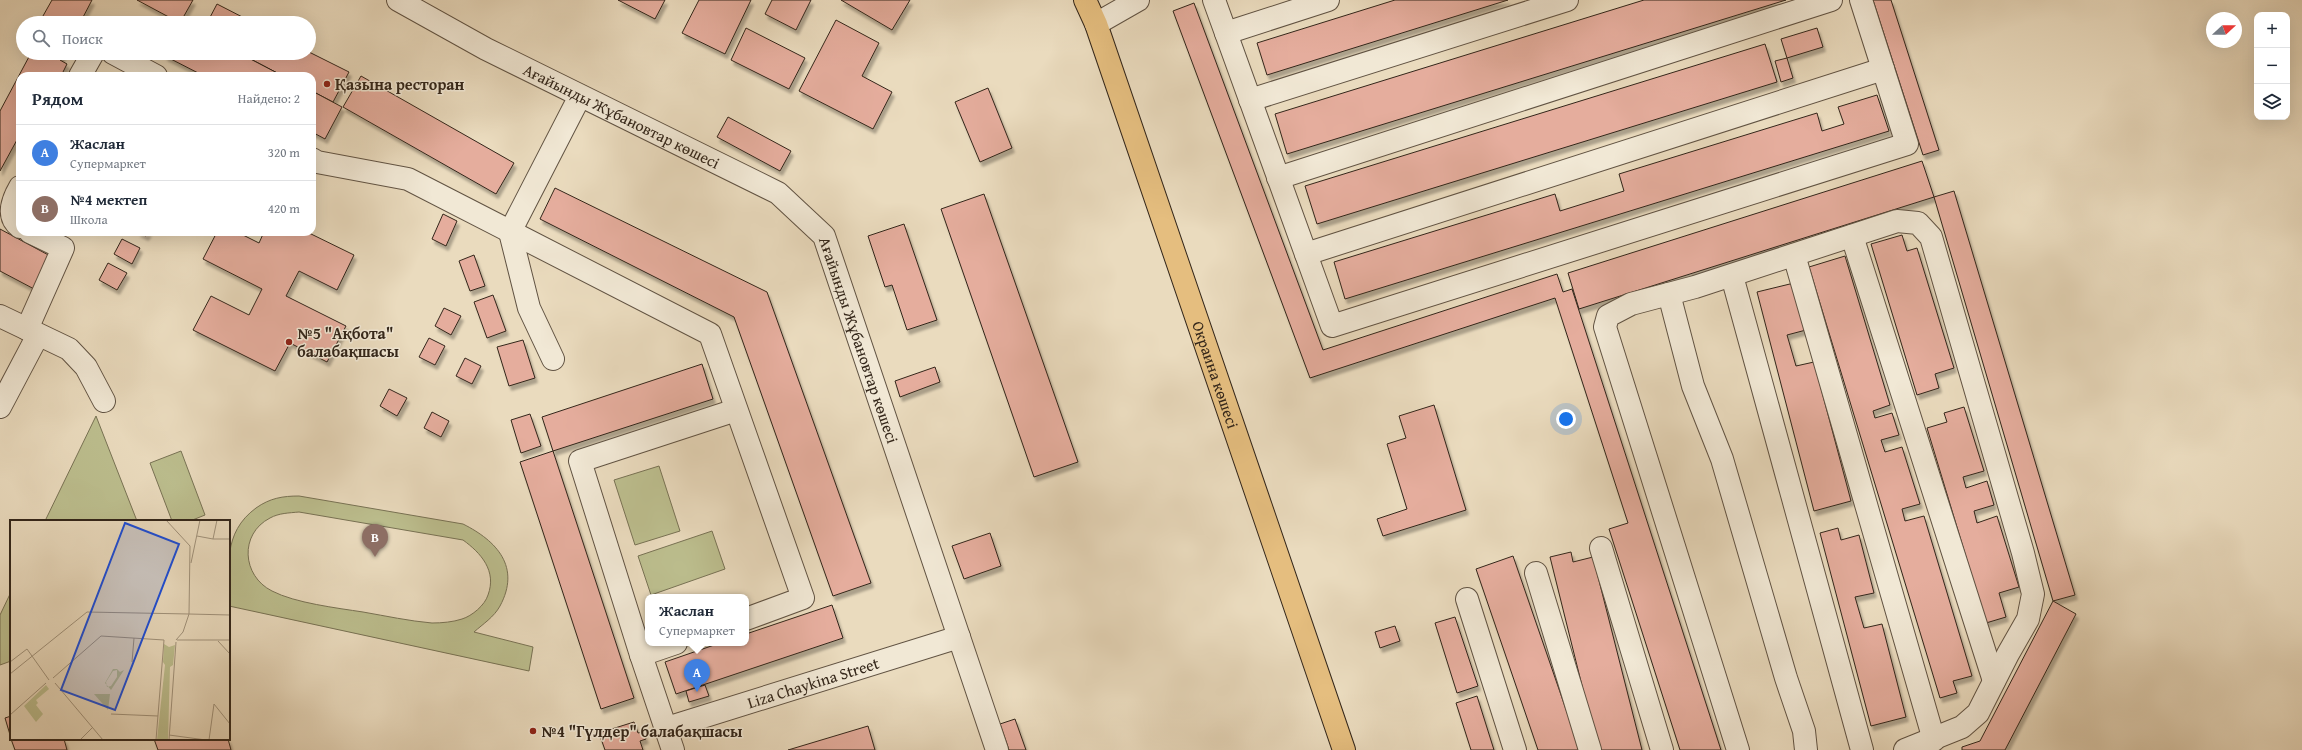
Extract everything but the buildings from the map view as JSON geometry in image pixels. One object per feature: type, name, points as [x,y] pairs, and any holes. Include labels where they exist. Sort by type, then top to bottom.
[{"type":"main road","name":"Окраина көшесі","points":[[1084,0],[1096,24],[1344,750]]},
{"type":"street","name":"Ағайынды Жұбановтар көшесі","points":[[398,0],[486,49],[778,193],[824,236],[901,460],[997,750]]},
{"type":"street","points":[[1096,24],[1138,0]]},
{"type":"street","points":[[1214,0],[1332,326],[1907,144],[1861,0]]},
{"type":"street","points":[[1226,33],[1328,0]]},
{"type":"street","points":[[1250,100],[1567,0]]},
{"type":"street","points":[[1278,178],[1831,0]]},
{"type":"street","points":[[82,72],[89,60]]},
{"type":"street","points":[[126,60],[149,72]]},
{"type":"street","points":[[1306,254],[1883,68]]},
{"type":"street","points":[[553,359],[529,308],[510,232],[580,96]]},
{"type":"street","points":[[316,161],[408,179],[710,334],[803,598],[749,618]]},
{"type":"street","points":[[16,194],[12,201],[12,215],[16,221]]},
{"type":"street","points":[[1738,750],[1605,327],[1608,316],[1632,304],[1732,276],[1897,221],[1918,223],[1931,237],[2023,553],[2033,594],[2028,619],[1978,713],[1962,728],[1905,750]]},
{"type":"street","points":[[0,407],[32,332],[63,248],[38,236]]},
{"type":"street","points":[[1852,236],[1994,681]]},
{"type":"street","points":[[1794,255],[1934,740]]},
{"type":"street","points":[[1732,276],[1862,750]]},
{"type":"street","points":[[1670,294],[1693,386],[1722,459],[1786,678],[1804,731],[1806,750]]},
{"type":"street","points":[[0,316],[69,349],[86,367],[104,401]]},
{"type":"street","points":[[673,750],[667,728],[641,655],[580,461],[736,410]]},
{"type":"street","points":[[1601,548],[1662,750]]},
{"type":"street","points":[[1536,573],[1590,750]]},
{"type":"street","points":[[1467,599],[1515,750]]},
{"type":"street","name":"Liza Chaykina Street","points":[[667,728],[959,637]]},
{"type":"street","points":[[641,655],[667,646]]},
{"type":"green space","points":[[96,416],[137,520],[45,520]]},
{"type":"green space","points":[[181,451],[205,515],[192,520],[172,520],[150,463]]},
{"type":"green space","points":[[659,466],[680,531],[635,545],[614,480]]},
{"type":"green space","points":[[299,496],[463,524],[486,538],[502,557],[506,567],[508,579],[506,592],[498,610],[474,632],[533,647],[529,671],[230,606],[230,552],[237,529],[245,518],[256,508],[266,502],[282,497]],"holes":[[[299,512],[463,540],[470,545],[486,563],[489,570],[490,586],[488,595],[478,610],[466,618],[440,623],[415,621],[329,607],[292,599],[272,591],[262,584],[255,576],[250,566],[248,555],[249,544],[253,534],[260,525],[277,515]]]},
{"type":"green space","points":[[712,531],[725,569],[651,594],[638,556]]},
{"type":"green space","points":[[10,594],[10,661],[0,665],[0,615]]},
{"type":"place","name":"Қазына ресторан","points":[[327,84]]},
{"type":"place","name":"№5 \"Ақбота\" балабақшасы","points":[[289,342]]},
{"type":"place","name":"№4 мектеп","points":[[375,557]]},
{"type":"place","name":"Жаслан","points":[[697,692]]},
{"type":"place","name":"№4 \"Гүлдер\" балабақшасы","points":[[533,731]]}]
